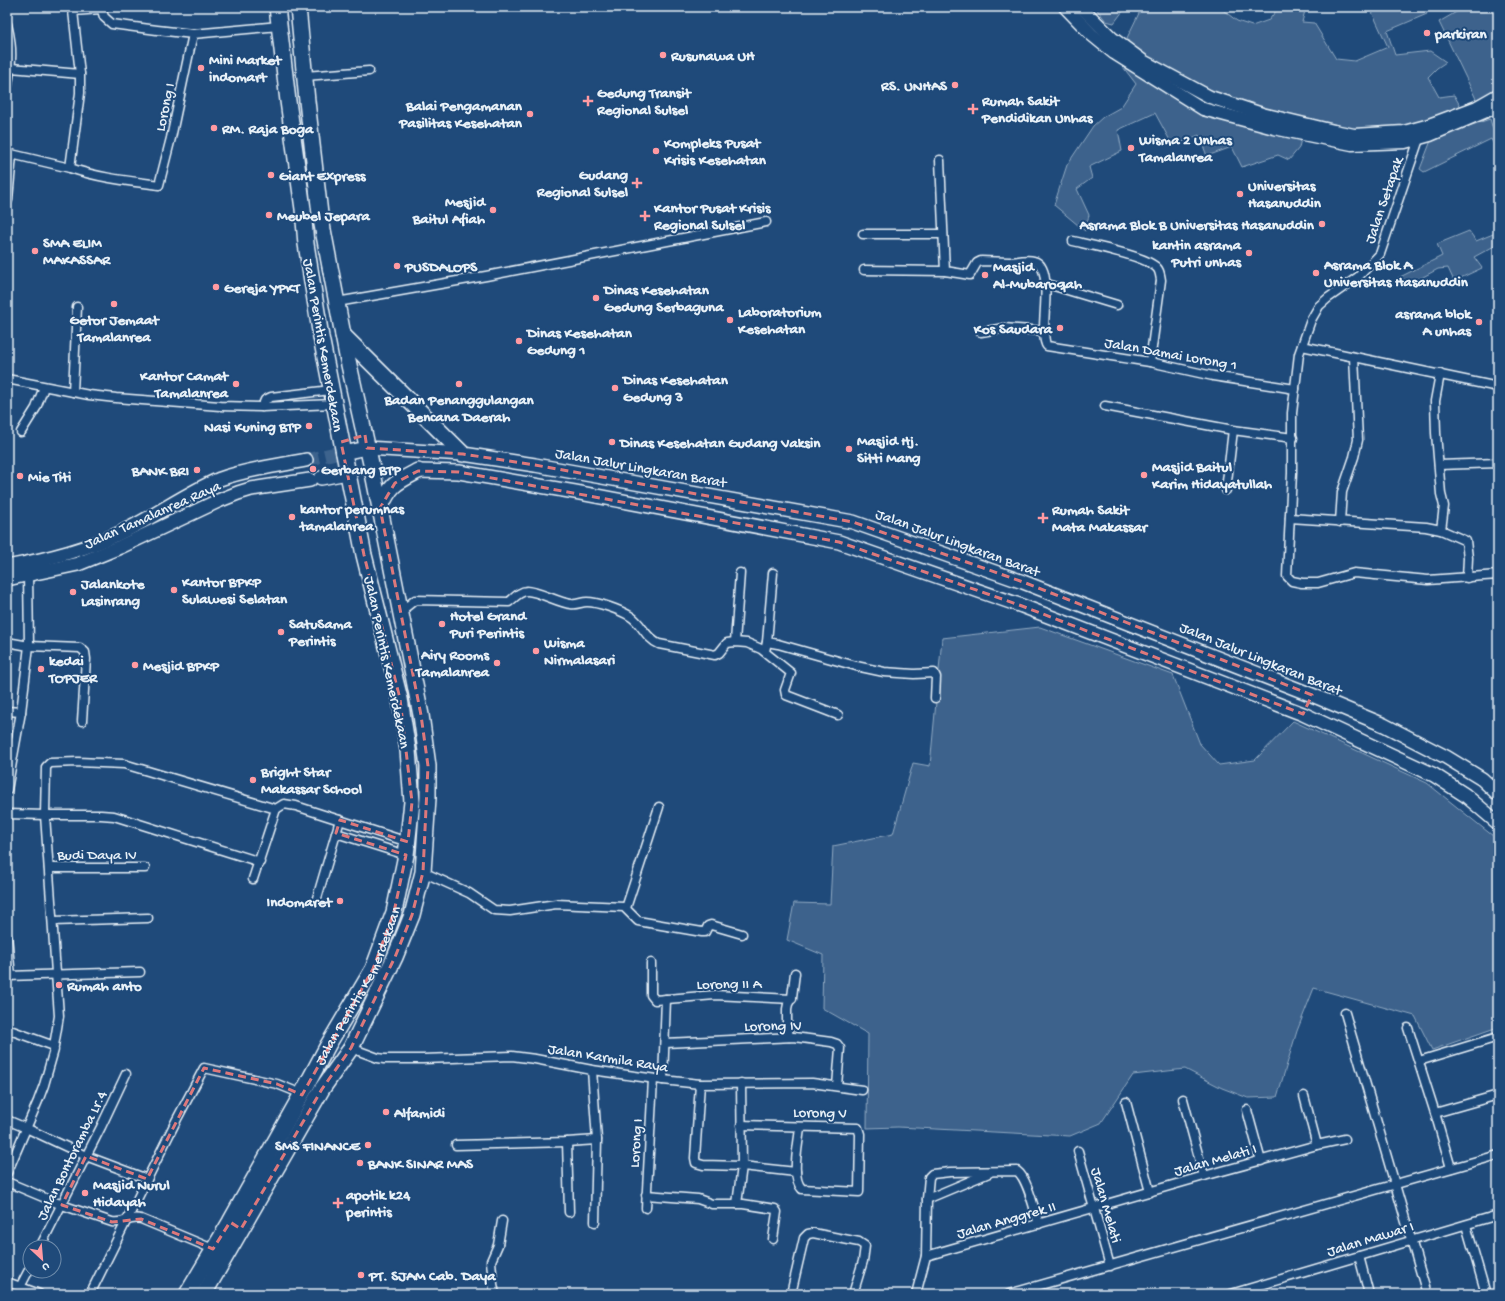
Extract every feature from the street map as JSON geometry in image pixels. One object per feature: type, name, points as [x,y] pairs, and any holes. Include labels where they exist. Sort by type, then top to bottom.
[{"type":"highway","name":"Jalan Perintis Kemerdekaan","points":[[204,1294],[235,1225],[302,1094],[328,1045],[373,969],[394,912],[407,848],[412,802],[408,750],[400,699],[364,555],[321,337],[306,244],[303,209],[277,7]]},
{"type":"highway","name":"Jalan Perintis Kemerdekaan","points":[[187,1294],[213,1248],[235,1225],[273,1176],[322,1090],[351,1048],[396,957],[412,915],[423,872],[428,798],[428,766],[421,715],[372,468],[343,335],[320,214],[298,7]]},
{"type":"highway","points":[[343,335],[463,454]]},
{"type":"highway","points":[[342,447],[366,441]]},
{"type":"highway","points":[[347,474],[372,468]]},
{"type":"highway","points":[[380,508],[387,492],[395,483],[418,471]]},
{"type":"main road","name":"Jalan Jalur Lingkaran Barat","points":[[366,441],[535,465],[853,522],[1023,582],[1312,695],[1384,725],[1446,757],[1482,779],[1498,794]]},
{"type":"main road","name":"Jalan Tamalanrea Raya","points":[[7,567],[72,551],[105,540],[119,534],[218,480],[239,473],[306,460]]},
{"type":"main road","points":[[418,471],[459,472],[575,492],[839,542],[1022,606],[1303,714],[1434,775],[1465,795],[1498,823]]},
{"type":"main road","name":"Jalan Tamalanrea Raya","points":[[7,579],[78,564],[120,547],[238,493],[251,489],[347,474]]},
{"type":"main road","points":[[72,551],[78,564]]},
{"type":"main road","points":[[1303,714],[1312,695]]},
{"type":"street","points":[[1065,7],[1097,31],[1112,38],[1143,61],[1210,96],[1262,114],[1354,135],[1404,132],[1426,126],[1447,123],[1498,106]]},
{"type":"street","points":[[1081,7],[1114,53],[1203,109],[1274,128],[1352,144],[1405,142],[1419,139],[1498,95]]},
{"type":"street","points":[[8,200],[9,154],[70,168],[80,93],[80,74],[73,9],[101,8],[105,18],[110,23],[115,25],[193,34],[279,26]]},
{"type":"street","points":[[7,24],[11,68],[7,91]]},
{"type":"street","name":"Lorong I","points":[[70,168],[84,173],[159,185],[171,138],[193,34]]},
{"type":"street","points":[[11,68],[80,74]]},
{"type":"street","points":[[305,76],[369,71]]},
{"type":"street","name":"Jalan Setapak","points":[[1419,139],[1380,254],[1358,277],[1319,306],[1311,320],[1298,356],[1292,413],[1293,438],[1287,572],[1288,579],[1292,582],[1307,584],[1322,582],[1354,573],[1428,580],[1467,578]]},
{"type":"street","points":[[940,160],[944,271]]},
{"type":"street","points":[[337,302],[493,275],[766,222]]},
{"type":"street","points":[[863,234],[943,234]]},
{"type":"street","points":[[1073,241],[1108,248],[1157,267],[1160,272],[1161,280],[1150,362]]},
{"type":"street","points":[[864,270],[944,271],[970,275],[979,261],[1034,261],[1042,266],[1046,303],[1045,331],[1004,328],[981,332]]},
{"type":"street","points":[[1044,283],[1117,305]]},
{"type":"street","points":[[73,392],[76,307]]},
{"type":"street","name":"Jalan Damai Lorong 1","points":[[1045,331],[1045,342],[1049,346],[1150,362],[1221,377],[1295,389]]},
{"type":"street","points":[[1302,346],[1498,387]]},
{"type":"street","points":[[1340,522],[1342,488],[1354,457],[1358,440],[1354,357]]},
{"type":"street","points":[[1440,374],[1435,401],[1441,494],[1444,506],[1441,530]]},
{"type":"street","points":[[7,379],[73,392],[124,399],[220,406],[262,407],[333,397]]},
{"type":"street","points":[[21,432],[33,413],[44,387]]},
{"type":"street","points":[[262,407],[265,400],[269,398],[333,397]]},
{"type":"street","points":[[1105,406],[1233,430],[1293,438]]},
{"type":"street","points":[[1226,490],[1233,430]]},
{"type":"street","points":[[1439,465],[1498,463]]},
{"type":"street","points":[[1290,518],[1426,527],[1441,530],[1466,541],[1468,558],[1467,578],[1498,575]]},
{"type":"street","points":[[736,642],[740,573]]},
{"type":"street","points":[[765,651],[773,573]]},
{"type":"street","points":[[7,790],[21,712],[29,646],[28,574]]},
{"type":"street","points":[[400,612],[415,600],[509,602],[520,594],[529,591],[570,604],[588,602],[619,611],[632,618],[650,639],[659,644],[715,654],[719,653],[726,644],[736,642],[747,643],[765,651],[791,673],[785,690],[786,695],[838,715]]},
{"type":"street","points":[[7,642],[29,646],[80,648],[84,651],[86,659],[82,721]]},
{"type":"street","points":[[767,642],[787,645],[856,666],[884,672],[914,674],[934,673],[936,676],[935,698]]},
{"type":"street","points":[[7,711],[21,712]]},
{"type":"street","points":[[7,1029],[54,1046],[60,1010],[45,815],[46,767],[50,763],[84,762],[124,764],[276,809]]},
{"type":"street","points":[[254,879],[276,809],[284,804],[296,806],[340,820],[407,848]]},
{"type":"street","points":[[626,908],[659,807]]},
{"type":"street","points":[[7,814],[114,816],[260,862]]},
{"type":"street","points":[[317,898],[340,820]]},
{"type":"street","points":[[336,833],[407,848]]},
{"type":"street","name":"Budi Daya IV","points":[[49,868],[145,868]]},
{"type":"street","points":[[423,872],[469,893],[494,910],[510,911],[556,904],[609,906],[626,908],[638,921],[702,932],[705,932],[711,925],[742,934]]},
{"type":"street","points":[[53,921],[148,918]]},
{"type":"street","points":[[7,936],[9,976],[140,972]]},
{"type":"street","points":[[651,964],[651,994],[655,1000],[666,1000],[663,1080]]},
{"type":"street","points":[[788,1037],[786,1024],[787,1009],[788,1004],[792,999],[795,973]]},
{"type":"street","name":"Lorong II A","points":[[666,1000],[714,995],[792,999]]},
{"type":"street","points":[[1345,1013],[1427,1294]]},
{"type":"street","points":[[1408,1028],[1451,1168]]},
{"type":"street","name":"Lorong IV","points":[[665,1043],[788,1037],[822,1040],[838,1044],[840,1048],[837,1086]]},
{"type":"street","points":[[1419,1061],[1498,1037]]},
{"type":"street","name":"Jalan Karmila Raya","points":[[351,1048],[384,1059],[512,1056],[592,1070],[700,1084],[794,1082],[862,1090]]},
{"type":"street","points":[[7,1173],[44,1085],[54,1050]]},
{"type":"street","points":[[90,1294],[204,1068],[277,1084],[302,1094]]},
{"type":"street","points":[[592,1070],[597,1140],[595,1222]]},
{"type":"street","name":"Jalan Bontoramba Lr.4","points":[[44,1239],[126,1074]]},
{"type":"street","name":"Lorong I","points":[[646,1208],[653,1079]]},
{"type":"street","points":[[737,1204],[742,1166],[740,1125],[741,1083]]},
{"type":"street","points":[[700,1084],[695,1158],[696,1163],[703,1165],[742,1166],[796,1172],[800,1126]]},
{"type":"street","points":[[1435,1113],[1498,1095]]},
{"type":"street","points":[[1304,1096],[1317,1145]]},
{"type":"street","points":[[1182,1099],[1204,1176]]},
{"type":"street","points":[[1126,1102],[1150,1192]]},
{"type":"street","points":[[1247,1110],[1261,1161]]},
{"type":"street","points":[[7,1120],[86,1156],[147,1179]]},
{"type":"street","name":"Lorong V","points":[[740,1125],[838,1126],[858,1128],[860,1130],[859,1192],[802,1189],[798,1185],[796,1172]]},
{"type":"street","name":"Jalan Melati I","points":[[1094,1207],[1345,1138]]},
{"type":"street","points":[[456,1145],[597,1140]]},
{"type":"street","points":[[567,1142],[569,1212]]},
{"type":"street","name":"Jalan Melati","points":[[1078,1151],[1110,1266]]},
{"type":"street","points":[[1009,1294],[1451,1168],[1498,1156]]},
{"type":"street","points":[[916,1294],[926,1256],[927,1199],[930,1177],[934,1173],[1015,1170],[1021,1174],[1039,1224]]},
{"type":"street","points":[[927,1199],[993,1171]]},
{"type":"street","points":[[7,1182],[62,1205],[112,1222],[120,1223],[135,1217],[213,1248]]},
{"type":"street","points":[[646,1195],[698,1199],[712,1204],[737,1204],[776,1210],[773,1239]]},
{"type":"street","name":"Jalan Anggrek II","points":[[926,1256],[1094,1207]]},
{"type":"street","name":"Jalan Mawar I","points":[[1231,1294],[1251,1291],[1411,1240],[1498,1215]]},
{"type":"street","points":[[495,1294],[492,1284],[492,1261],[498,1245],[502,1221]]},
{"type":"street","points":[[1466,1225],[1486,1294]]},
{"type":"street","points":[[791,1294],[804,1238],[808,1234],[813,1233],[859,1242],[866,1248],[853,1294]]},
{"type":"street","points":[[1359,1256],[1369,1294]]},
{"type":"street","points":[[20,1287],[24,1279]]},
{"type":"street","points":[[7,1282],[38,1294]]},
{"type":"highlighted area","points":[[365,435],[367,448],[463,454],[535,465],[853,522],[1023,582],[1312,695],[1303,714],[1022,606],[839,542],[459,472],[418,471],[395,483],[380,508],[421,715],[428,766],[423,872],[412,915],[395,957],[351,1048],[322,1089],[241,1229],[230,1222],[213,1249],[141,1219],[112,1222],[62,1205],[86,1156],[147,1179],[204,1068],[277,1084],[302,1095],[373,969],[394,912],[406,855],[336,833],[340,820],[408,842],[412,802],[400,699],[364,555],[341,442]]},
{"type":"shaded area","points":[[1095,7],[1126,7],[1114,23],[1106,21]]},
{"type":"shaded area","points":[[1142,7],[1219,7],[1237,21],[1252,26],[1269,20],[1279,7],[1306,7],[1302,22],[1314,23],[1336,59],[1355,61],[1388,47],[1372,12],[1381,7],[1424,7],[1427,14],[1387,31],[1395,55],[1430,51],[1446,62],[1428,77],[1439,97],[1454,95],[1462,109],[1403,128],[1368,130],[1318,125],[1241,103],[1175,74],[1131,47],[1127,38]]},
{"type":"shaded area","points":[[1465,7],[1484,7],[1488,9],[1498,7],[1498,92],[1478,103],[1439,22]]},
{"type":"shaded area","points":[[1120,63],[1160,76],[1303,129],[1299,148],[1289,160],[1278,155],[1242,167],[1232,147],[1207,156],[1199,135],[1173,146],[1155,113],[1118,130],[1122,151],[1089,167],[1092,178],[1077,189],[1089,215],[1085,231],[1054,205],[1067,165],[1093,126],[1103,117],[1121,107],[1136,84]]},
{"type":"shaded area","points":[[1490,119],[1492,126],[1498,135],[1498,152],[1491,139],[1424,172],[1420,169],[1432,138]]},
{"type":"shaded area","points":[[1469,231],[1476,241],[1498,232],[1498,244],[1474,257],[1482,268],[1454,281],[1448,268],[1438,269],[1404,287],[1398,278],[1442,256],[1437,244]]},
{"type":"shaded area","points":[[1040,627],[1173,675],[1200,744],[1219,765],[1255,760],[1293,721],[1427,783],[1498,840],[1498,1027],[1432,1050],[1415,1016],[1314,988],[1297,1031],[1277,1097],[1248,1098],[1222,1088],[1185,1069],[1133,1075],[1101,1123],[1070,1136],[898,1127],[867,1128],[868,1034],[822,1008],[823,955],[787,940],[794,903],[830,904],[833,846],[893,834],[913,763],[930,766],[942,638]]},
{"type":"tunnel","points":[[306,460],[336,453],[341,442]]},
{"type":"place","name":"parkiran","points":[[1427,33]]},
{"type":"place","name":"Rusunawa UH","points":[[663,55]]},
{"type":"place","name":"Mini Market indomart","points":[[201,68]]},
{"type":"place","name":"RS. UNHAS","points":[[955,85]]},
{"type":"place","name":"Gedung Transit Regional Sulsel","points":[[588,101]]},
{"type":"place","name":"Rumah Sakit Pendidikan Unhas","points":[[973,109]]},
{"type":"place","name":"Balai Pengamanan Pasilitas Kesehatan","points":[[530,114]]},
{"type":"place","name":"RM. Raja Boga","points":[[214,128]]},
{"type":"place","name":"Wisma 2 Unhas Tamalanrea","points":[[1131,148]]},
{"type":"place","name":"Kompleks Pusat Krisis Kesehatan","points":[[656,151]]},
{"type":"place","name":"Giant Express","points":[[271,175]]},
{"type":"place","name":"Gudang Regional Sulsel","points":[[637,183]]},
{"type":"place","name":"Universitas Hasanuddin","points":[[1240,194]]},
{"type":"place","name":"Mesjid Baitul Afiah","points":[[493,210]]},
{"type":"place","name":"Meubel Jepara","points":[[269,215]]},
{"type":"place","name":"Kantor Pusat Krisis Regional Sulsel","points":[[645,216]]},
{"type":"place","name":"Asrama Blok B Universitas Hasanuddin","points":[[1322,224]]},
{"type":"place","name":"SMA ELIM MAKASSAR","points":[[35,251]]},
{"type":"place","name":"kantin asrama Putri unhas","points":[[1249,253]]},
{"type":"place","name":"PUSDALOPS","points":[[397,266]]},
{"type":"place","name":"Asrama Blok A Universitas Hasanuddin","points":[[1316,273]]},
{"type":"place","name":"Masjid Al-Mubaroqah","points":[[985,275]]},
{"type":"place","name":"Gereja YPKT","points":[[216,287]]},
{"type":"place","name":"Dinas Kesehatan Gedung Serbaguna","points":[[596,298]]},
{"type":"place","name":"Getor Jemaat Tamalanrea","points":[[114,304]]},
{"type":"place","name":"Laboratorium Kesehatan","points":[[730,320]]},
{"type":"place","name":"asrama blok A unhas","points":[[1479,322]]},
{"type":"place","name":"Kos Saudara","points":[[1060,328]]},
{"type":"place","name":"Dinas Kesehatan Gedung 1","points":[[519,341]]},
{"type":"place","name":"Kantor Camat Tamalanrea","points":[[236,384]]},
{"type":"place","name":"Badan Penanggulangan Bencana Daerah","points":[[459,384]]},
{"type":"place","name":"Dinas Kesehatan Gedung 3","points":[[615,388]]},
{"type":"place","name":"Nasi Kuning BTP","points":[[309,426]]},
{"type":"place","name":"Dinas Kesehatan Gudang Vaksin","points":[[612,442]]},
{"type":"place","name":"Masjid Hj. Sitti Mang","points":[[849,449]]},
{"type":"place","name":"Gerbang BTP","points":[[313,469]]},
{"type":"place","name":"BANK BRI","points":[[197,470]]},
{"type":"place","name":"Masjid Baitul Karim Hidayatullah","points":[[1144,475]]},
{"type":"place","name":"Mie Titi","points":[[20,476]]},
{"type":"place","name":"kantor perumnas tamalanrea","points":[[292,517]]},
{"type":"place","name":"Rumah Sakit Mata Makassar","points":[[1043,518]]},
{"type":"place","name":"Kantor BPKP Sulawesi Selatan","points":[[174,590]]},
{"type":"place","name":"Jalankote Lasinrang","points":[[73,592]]},
{"type":"place","name":"Hotel Grand Puri Perintis","points":[[442,624]]},
{"type":"place","name":"SatuSama Perintis","points":[[281,632]]},
{"type":"place","name":"Wisma Nirmalasari","points":[[536,651]]},
{"type":"place","name":"Airy Rooms Tamalanrea","points":[[497,663]]},
{"type":"place","name":"Mesjid BPKP","points":[[135,665]]},
{"type":"place","name":"kedai TOPJER","points":[[41,669]]},
{"type":"place","name":"Bright Star Makassar School","points":[[253,780]]},
{"type":"place","name":"Indomaret","points":[[340,901]]},
{"type":"place","name":"Rumah anto","points":[[59,985]]},
{"type":"place","name":"Alfamidi","points":[[386,1112]]},
{"type":"place","name":"SMS FINANCE","points":[[368,1145]]},
{"type":"place","name":"BANK SINAR MAS","points":[[360,1163]]},
{"type":"place","name":"Masjid Nurul Hidayah","points":[[85,1193]]},
{"type":"place","name":"apotik k24 perintis","points":[[338,1203]]},
{"type":"place","name":"PT. SJAM Cab. Daya","points":[[361,1275]]}]
